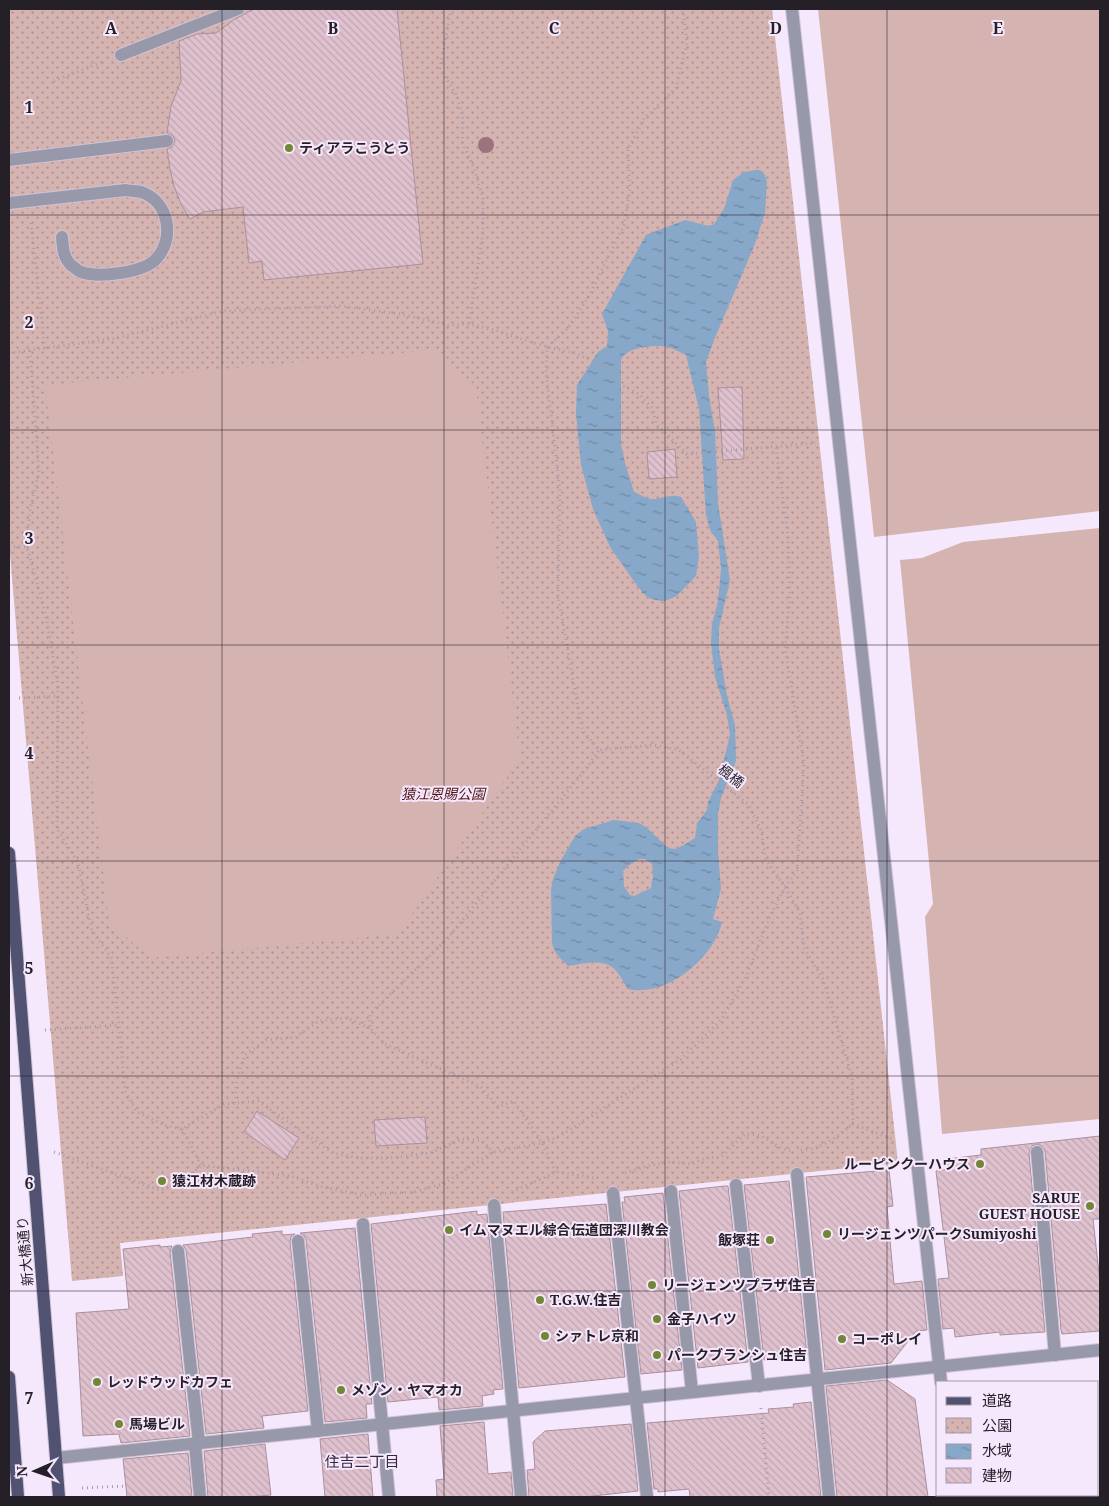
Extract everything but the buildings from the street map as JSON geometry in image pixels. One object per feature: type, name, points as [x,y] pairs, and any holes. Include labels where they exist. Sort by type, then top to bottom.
[{"type":"main road","name":"新大橋通り","points":[[9,853],[59,1497]]},
{"type":"main road","points":[[9,1377],[12,1465],[18,1497]]},
{"type":"street","points":[[121,55],[238,9]]},
{"type":"street","points":[[792,9],[941,1381]]},
{"type":"street","points":[[9,160],[167,141]]},
{"type":"street","points":[[9,203],[126,190],[142,193],[155,201],[163,212],[168,227],[166,245],[157,259],[147,266],[132,271],[96,274],[80,272],[70,264],[64,254],[62,237]]},
{"type":"street","points":[[1037,1152],[1055,1355]]},
{"type":"street","points":[[797,1174],[829,1497]]},
{"type":"street","points":[[736,1185],[759,1386]]},
{"type":"street","points":[[671,1191],[692,1392]]},
{"type":"street","points":[[613,1192],[647,1497]]},
{"type":"street","points":[[494,1205],[521,1497]]},
{"type":"street","points":[[363,1224],[389,1497]]},
{"type":"street","points":[[298,1241],[318,1431]]},
{"type":"street","points":[[178,1251],[197,1443],[200,1497]]},
{"type":"street","points":[[56,1458],[1100,1350]]},
{"type":"path","points":[[451,9],[440,69],[457,96],[463,119],[462,142],[474,168],[483,198],[483,233],[469,324]]},
{"type":"path","points":[[370,1028],[370,1014],[447,939],[589,765],[599,750],[582,730],[558,595],[560,491],[546,372],[547,347],[568,328],[589,296],[624,225],[630,189],[628,149],[644,119],[676,88],[687,43],[683,9]]},
{"type":"path","points":[[54,82],[121,55]]},
{"type":"path","points":[[29,200],[45,349]]},
{"type":"path","points":[[9,352],[30,351],[112,339],[223,311],[341,306],[401,314],[448,325],[469,324],[547,347],[575,353],[612,370],[607,378],[639,394],[652,408],[657,425],[687,454],[839,442]]},
{"type":"path","points":[[30,351],[39,472],[30,509],[27,547],[46,616],[58,686],[58,829],[78,863],[92,931],[110,956],[125,1091],[137,1112],[164,1125],[182,1129],[224,1104],[258,1101],[333,1153],[360,1158],[389,1158],[430,1152],[462,1139],[482,1141],[493,1152]]},
{"type":"path","points":[[201,1165],[290,1176],[319,1186],[361,1195],[414,1192],[445,1183],[493,1152],[542,1143],[560,1136],[681,1058],[722,1019],[747,975],[769,918],[785,887],[796,871],[804,764],[785,648],[790,595],[788,536],[776,447]]},
{"type":"path","points":[[9,547],[27,547]]},
{"type":"path","points":[[19,698],[58,696]]},
{"type":"path","name":"楓橋","points":[[599,750],[654,744],[679,750],[748,804],[761,830],[766,860],[785,887]]},
{"type":"path","points":[[785,887],[800,913],[804,948],[823,979],[852,1077],[853,1124]]},
{"type":"path","points":[[235,1103],[237,1079],[244,1055],[266,1040],[296,1037],[319,1021],[347,1018],[370,1028],[385,1044],[481,1087],[498,1107],[514,1100],[542,1143],[556,1172]]},
{"type":"path","points":[[45,1030],[119,1025]]},
{"type":"path","points":[[853,1124],[915,1148]]},
{"type":"path","points":[[623,1174],[651,1165],[670,1162],[692,1164],[706,1158],[721,1157],[745,1134],[759,1135],[768,1142],[788,1151],[811,1150],[838,1136],[853,1124]]},
{"type":"path","points":[[182,1129],[201,1165]]},
{"type":"path","points":[[54,1152],[160,1190],[183,1184],[201,1165]]},
{"type":"path","points":[[494,1205],[510,1193],[556,1172],[594,1178],[604,1177]]},
{"type":"path","points":[[759,1386],[769,1497]]},
{"type":"path","points":[[80,1489],[126,1486]]},
{"type":"green space","name":"猿江恩賜公園","points":[[9,9],[772,9],[898,1163],[120,1243],[123,1276],[72,1281],[9,542]]},
{"type":"green space","points":[[818,9],[1100,9],[1100,511],[874,537]]},
{"type":"green space","points":[[434,350],[476,386],[520,759],[398,934],[151,958],[109,922],[45,385]]},
{"type":"green space","points":[[1100,528],[1100,1119],[942,1134],[925,917],[933,904],[900,560],[922,558],[963,542]]},
{"type":"water","points":[[760,170],[765,175],[767,182],[765,213],[755,244],[706,362],[715,431],[718,503],[730,580],[719,628],[719,649],[727,696],[735,725],[736,761],[721,798],[718,814],[718,852],[721,889],[713,919],[722,922],[717,936],[709,949],[686,972],[658,987],[643,990],[628,989],[617,972],[607,964],[588,963],[568,966],[557,954],[553,948],[552,940],[551,890],[553,879],[560,862],[575,836],[584,829],[614,820],[639,823],[646,827],[668,848],[675,849],[695,838],[697,823],[707,810],[708,802],[719,780],[730,735],[727,715],[715,677],[711,643],[712,624],[718,601],[721,569],[718,541],[710,530],[706,515],[699,409],[686,355],[667,347],[649,346],[632,350],[621,360],[621,444],[634,492],[651,499],[673,496],[681,497],[696,522],[699,557],[696,576],[677,596],[665,601],[648,598],[638,587],[610,547],[593,509],[581,465],[576,414],[577,385],[598,352],[607,346],[608,331],[602,314],[646,235],[685,220],[709,226],[714,224],[724,209],[733,180],[744,172]],"holes":[[[639,859],[645,859],[652,864],[653,877],[651,888],[634,896],[630,895],[624,886],[623,871]]]},
{"type":"place","name":"ティアラこうとう","points":[[289,148]]},
{"type":"place","name":"ルーピンクーハウス","points":[[980,1164]]},
{"type":"place","name":"猿江材木蔵跡","points":[[162,1181]]},
{"type":"place","name":"SARUE GUEST HOUSE","points":[[1090,1206]]},
{"type":"place","name":"イムマヌエル綜合伝道団深川教会","points":[[449,1230]]},
{"type":"place","name":"リージェンツパークSumiyoshi","points":[[827,1234]]},
{"type":"place","name":"飯塚荘","points":[[770,1240]]},
{"type":"place","name":"リージェンツプラザ住吉","points":[[652,1285]]},
{"type":"place","name":"T.G.W.住吉","points":[[540,1300]]},
{"type":"place","name":"金子ハイツ","points":[[657,1319]]},
{"type":"place","name":"シァトレ京和","points":[[545,1336]]},
{"type":"place","name":"コーポレイ","points":[[842,1339]]},
{"type":"place","name":"パークブランシュ住吉","points":[[657,1355]]},
{"type":"place","name":"レッドウッドカフェ","points":[[97,1382]]},
{"type":"place","name":"メゾン・ヤマオカ","points":[[341,1390]]},
{"type":"place","name":"馬場ビル","points":[[119,1424]]},
{"type":"district","name":"住吉二丁目","points":[[362,1462]]}]
